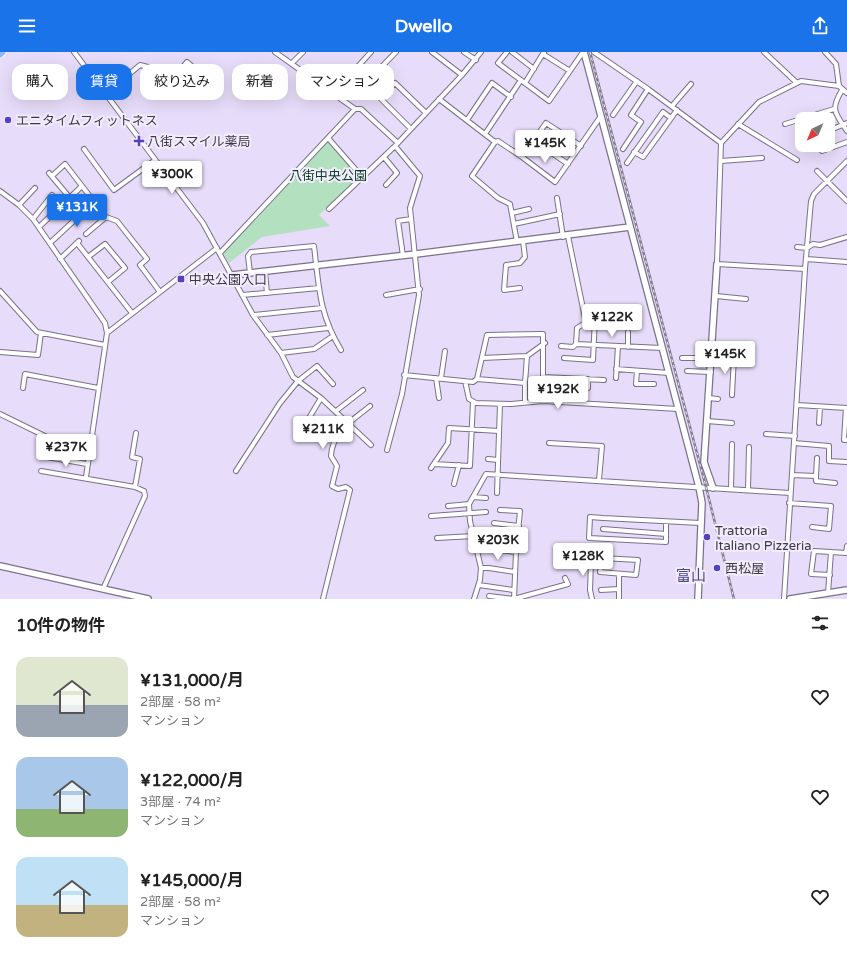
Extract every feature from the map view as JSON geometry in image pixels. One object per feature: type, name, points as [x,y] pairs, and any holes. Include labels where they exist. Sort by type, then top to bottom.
[{"type":"street","points":[[74,52],[83,64]]},
{"type":"street","points":[[275,52],[296,66]]},
{"type":"street","points":[[292,63],[303,52]]},
{"type":"street","points":[[360,64],[371,52]]},
{"type":"street","points":[[384,64],[396,52]]},
{"type":"street","points":[[432,52],[462,75]]},
{"type":"street","points":[[464,52],[476,60]]},
{"type":"street","points":[[329,209],[396,145],[476,60],[481,52]]},
{"type":"street","points":[[506,52],[498,63],[549,101],[584,52]]},
{"type":"street","points":[[512,52],[534,68]]},
{"type":"street","points":[[584,52],[700,487],[702,503],[698,599]]},
{"type":"street","points":[[594,52],[601,54],[721,143]]},
{"type":"street","points":[[764,52],[797,83]]},
{"type":"street","points":[[824,52],[836,64],[841,88],[834,105],[834,109],[838,119],[845,124],[847,131]]},
{"type":"street","points":[[485,134],[544,53],[570,71]]},
{"type":"street","points":[[132,72],[140,65]]},
{"type":"street","points":[[613,115],[637,81]]},
{"type":"street","points":[[713,488],[704,462],[716,296],[721,143],[764,98],[801,81],[841,88],[847,93]]},
{"type":"street","points":[[411,129],[379,97],[395,83],[426,113]]},
{"type":"street","points":[[467,120],[492,83],[511,97]]},
{"type":"street","points":[[672,106],[691,84]]},
{"type":"street","points":[[622,149],[641,122],[631,115],[648,89]]},
{"type":"street","points":[[439,99],[496,142],[498,141],[522,157],[555,182],[601,116]]},
{"type":"street","points":[[111,100],[203,223],[253,315],[281,353],[290,372],[298,381],[349,422],[371,445]]},
{"type":"street","points":[[343,100],[355,109],[361,109],[396,145],[420,176],[410,208],[420,289],[404,375],[402,394],[387,450]]},
{"type":"street","points":[[220,253],[355,109]]},
{"type":"street","points":[[785,124],[834,109]]},
{"type":"street","points":[[634,152],[643,158],[677,110]]},
{"type":"street","points":[[627,163],[662,112],[671,118]]},
{"type":"street","points":[[522,157],[546,123],[581,146]]},
{"type":"street","points":[[738,124],[797,160]]},
{"type":"street","points":[[835,128],[845,124]]},
{"type":"street","points":[[328,138],[363,178]]},
{"type":"street","points":[[533,140],[568,164]]},
{"type":"street","points":[[496,142],[472,176],[498,198],[510,204],[514,224],[525,257],[520,263],[506,265],[504,290],[520,288]]},
{"type":"street","points":[[835,146],[847,142]]},
{"type":"street","points":[[84,149],[114,190],[156,160]]},
{"type":"street","points":[[384,157],[396,173],[386,185]]},
{"type":"street","points":[[721,161],[762,158]]},
{"type":"street","points":[[784,599],[789,503],[797,405],[804,269],[811,202],[814,194],[847,161]]},
{"type":"street","points":[[70,198],[50,174],[65,164],[106,217],[117,221],[148,259],[140,265],[160,292]]},
{"type":"street","points":[[817,171],[847,201]]},
{"type":"street","points":[[39,227],[82,186]]},
{"type":"street","points":[[19,205],[35,188]]},
{"type":"street","points":[[0,191],[19,205],[33,219],[105,324],[107,333],[104,345],[86,477]]},
{"type":"street","points":[[33,219],[52,195]]},
{"type":"street","points":[[557,198],[586,323]]},
{"type":"street","points":[[50,243],[94,202]]},
{"type":"street","points":[[512,213],[529,209]]},
{"type":"street","points":[[514,224],[560,214]]},
{"type":"street","points":[[86,234],[106,217]]},
{"type":"street","points":[[403,256],[398,221],[411,219]]},
{"type":"street","points":[[232,275],[520,242],[630,227]]},
{"type":"street","points":[[797,247],[807,248],[813,244],[820,245],[847,237]]},
{"type":"street","points":[[60,259],[78,242],[132,313]]},
{"type":"street","points":[[88,257],[105,244],[124,268],[108,282]]},
{"type":"street","points":[[250,273],[248,256],[251,252],[314,246],[322,308],[328,328],[341,350]]},
{"type":"street","points":[[107,333],[217,248]]},
{"type":"street","points":[[806,259],[847,262]]},
{"type":"street","points":[[717,264],[804,269]]},
{"type":"street","points":[[265,272],[267,293]]},
{"type":"street","points":[[242,295],[319,288]]},
{"type":"street","points":[[386,294],[420,289]]},
{"type":"street","points":[[0,291],[37,332],[104,345]]},
{"type":"street","points":[[716,296],[746,299]]},
{"type":"street","points":[[253,315],[322,308]]},
{"type":"street","points":[[564,358],[593,360],[595,317],[577,328],[576,344]]},
{"type":"street","points":[[268,335],[328,328]]},
{"type":"street","points":[[628,332],[628,347]]},
{"type":"street","points":[[0,352],[38,355],[41,333]]},
{"type":"street","points":[[477,379],[487,335],[543,334],[545,343],[543,401]]},
{"type":"street","points":[[281,353],[314,349],[333,336]]},
{"type":"street","points":[[482,358],[527,356],[545,343]]},
{"type":"street","points":[[561,346],[572,347],[576,344],[662,348]]},
{"type":"street","points":[[616,378],[618,346]]},
{"type":"street","points":[[439,398],[439,378],[445,351]]},
{"type":"street","points":[[525,402],[527,356]]},
{"type":"street","points":[[732,395],[734,356]]},
{"type":"street","points":[[682,358],[744,356]]},
{"type":"street","points":[[236,471],[280,404],[298,381],[317,366],[333,384]]},
{"type":"street","points":[[616,369],[669,373]]},
{"type":"street","points":[[637,371],[636,384],[654,384]]},
{"type":"street","points":[[687,372],[711,372]]},
{"type":"street","points":[[23,388],[25,374],[98,388]]},
{"type":"street","points":[[404,375],[473,382],[477,379],[525,383]]},
{"type":"street","points":[[544,377],[604,380]]},
{"type":"street","points":[[588,379],[588,388]]},
{"type":"street","points":[[465,381],[466,392],[473,402],[472,429],[470,466],[433,466],[448,443],[449,428],[472,429],[499,431]]},
{"type":"street","points":[[336,411],[363,390]]},
{"type":"street","points":[[309,418],[321,398]]},
{"type":"street","points":[[709,398],[718,399]]},
{"type":"street","points":[[473,402],[500,404],[543,401],[678,409]]},
{"type":"street","points":[[497,493],[500,404]]},
{"type":"street","points":[[797,405],[820,408],[846,408],[844,440],[847,440]]},
{"type":"street","points":[[323,599],[350,490],[346,488],[338,489],[332,486],[337,466],[331,458],[333,441],[349,422],[370,406]]},
{"type":"street","points":[[819,423],[820,408]]},
{"type":"street","points":[[0,414],[57,442],[90,447]]},
{"type":"street","points":[[707,421],[732,423]]},
{"type":"street","points":[[135,487],[140,459],[132,457],[136,433]]},
{"type":"street","points":[[766,434],[795,436]]},
{"type":"street","points":[[549,443],[602,446],[599,480]]},
{"type":"street","points":[[794,443],[829,446],[829,461],[847,462]]},
{"type":"street","points":[[731,489],[732,444]]},
{"type":"street","points":[[748,490],[750,447]]},
{"type":"street","points":[[47,456],[87,464]]},
{"type":"street","points":[[817,458],[816,481],[835,483]]},
{"type":"street","points":[[488,459],[498,460]]},
{"type":"street","points":[[454,484],[459,465]]},
{"type":"street","points":[[41,471],[86,477],[142,489],[145,496],[103,589]]},
{"type":"street","points":[[474,599],[479,585],[481,568],[469,504],[486,474],[790,493]]},
{"type":"street","points":[[792,475],[816,476]]},
{"type":"street","points":[[473,498],[486,498]]},
{"type":"street","points":[[789,503],[831,506],[829,529],[812,527]]},
{"type":"street","points":[[448,506],[469,504]]},
{"type":"street","points":[[500,510],[520,511],[513,590],[514,599]]},
{"type":"street","points":[[431,516],[486,512]]},
{"type":"street","points":[[666,522],[666,542],[589,538],[590,517],[700,523]]},
{"type":"street","points":[[494,523],[519,526]]},
{"type":"street","points":[[602,528],[666,534]]},
{"type":"street","points":[[437,538],[474,536]]},
{"type":"street","points":[[830,575],[812,574],[814,551],[846,553],[847,546]]},
{"type":"street","points":[[499,550],[516,552]]},
{"type":"street","points":[[828,593],[831,552]]},
{"type":"street","points":[[602,558],[638,560],[636,575],[620,574],[600,572],[602,558]]},
{"type":"street","points":[[569,560],[589,560],[591,562],[590,590],[592,599]]},
{"type":"street","points":[[0,566],[148,599]]},
{"type":"street","points":[[481,568],[515,572]]},
{"type":"street","points":[[619,599],[620,574]]},
{"type":"street","points":[[489,596],[514,599],[568,584],[565,578]]},
{"type":"street","points":[[479,585],[513,590]]},
{"type":"street","points":[[601,590],[619,589]]},
{"type":"street","points":[[790,599],[806,598],[847,590]]},
{"type":"green space","name":"八街中央公園","points":[[328,140],[360,177],[319,215],[330,226],[262,237],[229,263],[223,252]]},
{"type":"railway","points":[[590,52],[706,487],[734,599]]},
{"type":"place","name":"エニタイムフィットネス","points":[[8,120]]},
{"type":"place","name":"八街スマイル薬局","points":[[139,141]]},
{"type":"place","name":"中央公園入口","points":[[181,279]]},
{"type":"place","name":"Trattoria Italiano Pizzeria","points":[[707,537]]},
{"type":"place","name":"西松屋","points":[[717,568]]},
{"type":"district","name":"富山","points":[[691,576]]}]
